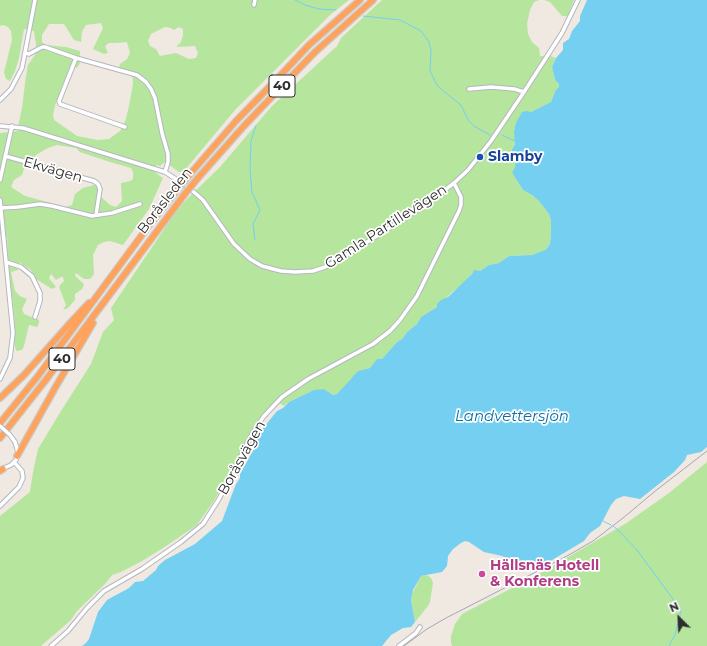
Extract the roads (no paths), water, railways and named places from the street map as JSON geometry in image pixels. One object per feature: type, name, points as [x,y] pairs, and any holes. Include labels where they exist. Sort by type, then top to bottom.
[{"type":"highway","name":"Boråsleden","points":[[0,424],[38,376],[190,174],[236,121],[309,45],[360,0]]},
{"type":"highway","name":"Boråsleden","points":[[0,438],[45,381],[197,179],[243,127],[315,52],[373,0]]},
{"type":"highway","points":[[0,398],[24,375],[103,289]]},
{"type":"highway","points":[[17,456],[110,295]]},
{"type":"street","points":[[0,100],[11,89],[18,78],[25,53],[35,0]]},
{"type":"street","points":[[254,5],[255,0]]},
{"type":"street","name":"Gamla Partillevägen","points":[[0,126],[12,126],[44,133],[165,172],[188,187],[203,200],[232,242],[246,256],[262,266],[271,269],[288,272],[314,270],[336,262],[401,220],[454,183],[480,157],[524,92],[566,25],[578,0]]},
{"type":"street","points":[[25,53],[28,54],[45,47],[76,58],[136,75],[146,82],[155,98],[168,154],[168,162],[165,172]]},
{"type":"street","points":[[76,58],[59,101],[60,104],[125,127]]},
{"type":"street","points":[[469,89],[491,86],[514,88],[524,92]]},
{"type":"street","name":"Ekvägen","points":[[12,126],[6,156],[94,181],[98,184],[100,190],[96,215]]},
{"type":"street","points":[[0,180],[6,156]]},
{"type":"street","name":"Boråsvägen","points":[[51,646],[68,631],[87,608],[104,591],[142,569],[181,542],[203,524],[220,499],[253,432],[264,416],[282,397],[308,379],[373,344],[390,331],[400,320],[417,296],[459,211],[461,197],[454,183]]},
{"type":"street","points":[[0,200],[13,333],[10,358],[0,379]]},
{"type":"street","points":[[1,208],[13,208],[40,204],[59,207],[89,216],[112,213],[140,204]]},
{"type":"street","points":[[6,262],[21,267],[32,276],[40,293],[40,301],[35,317]]},
{"type":"street","name":"40","points":[[0,424],[15,442],[18,452],[17,456]]},
{"type":"street","points":[[1,470],[14,462],[17,456]]},
{"type":"street","points":[[0,506],[19,487],[23,478],[22,471],[14,462]]},
{"type":"street","points":[[399,646],[416,633],[420,627]]},
{"type":"water","name":"Landvettersjön","points":[[587,0],[707,0],[707,447],[701,452],[687,455],[685,460],[674,472],[640,499],[624,496],[616,499],[611,505],[600,526],[590,533],[584,541],[547,563],[530,571],[529,564],[526,562],[516,563],[502,556],[484,552],[469,542],[465,541],[461,543],[453,549],[448,556],[447,566],[442,572],[421,576],[413,590],[411,600],[415,622],[411,627],[403,628],[391,635],[382,646],[82,646],[89,639],[98,612],[107,600],[129,588],[135,582],[143,581],[165,560],[195,544],[222,521],[236,484],[240,478],[240,474],[255,447],[260,432],[277,411],[289,402],[314,390],[324,389],[333,395],[337,394],[358,371],[370,368],[377,359],[382,359],[407,332],[417,324],[421,317],[437,307],[437,304],[441,300],[448,297],[472,274],[474,270],[480,271],[489,265],[499,263],[509,256],[532,255],[547,248],[550,244],[551,234],[551,220],[549,214],[539,201],[523,190],[512,172],[515,168],[516,159],[510,153],[515,144],[514,132],[516,123],[522,112],[531,112],[551,102],[556,90],[559,87],[559,84],[555,80],[552,67],[556,58],[563,50],[563,43],[569,39],[572,31],[580,21],[580,16]]},
{"type":"waterway","points":[[295,0],[319,9],[336,10]]},
{"type":"waterway","points":[[363,16],[400,20],[421,31],[429,42],[431,51],[430,71],[437,85],[460,104],[468,120],[474,126],[490,135]]},
{"type":"waterway","points":[[255,240],[253,224],[260,210],[252,192],[250,170],[251,141],[256,126]]},
{"type":"waterway","points":[[502,135],[515,141]]},
{"type":"waterway","points":[[603,521],[611,525]]},
{"type":"waterway","points":[[613,526],[637,550],[681,610],[675,635],[669,646]]},
{"type":"railway","points":[[404,646],[427,629],[446,618],[567,556],[593,541],[707,451]]},
{"type":"place","name":"Slamby","points":[[480,157]]},
{"type":"place","name":"Hällsnäs Hotell & Konferens","points":[[482,574]]}]
